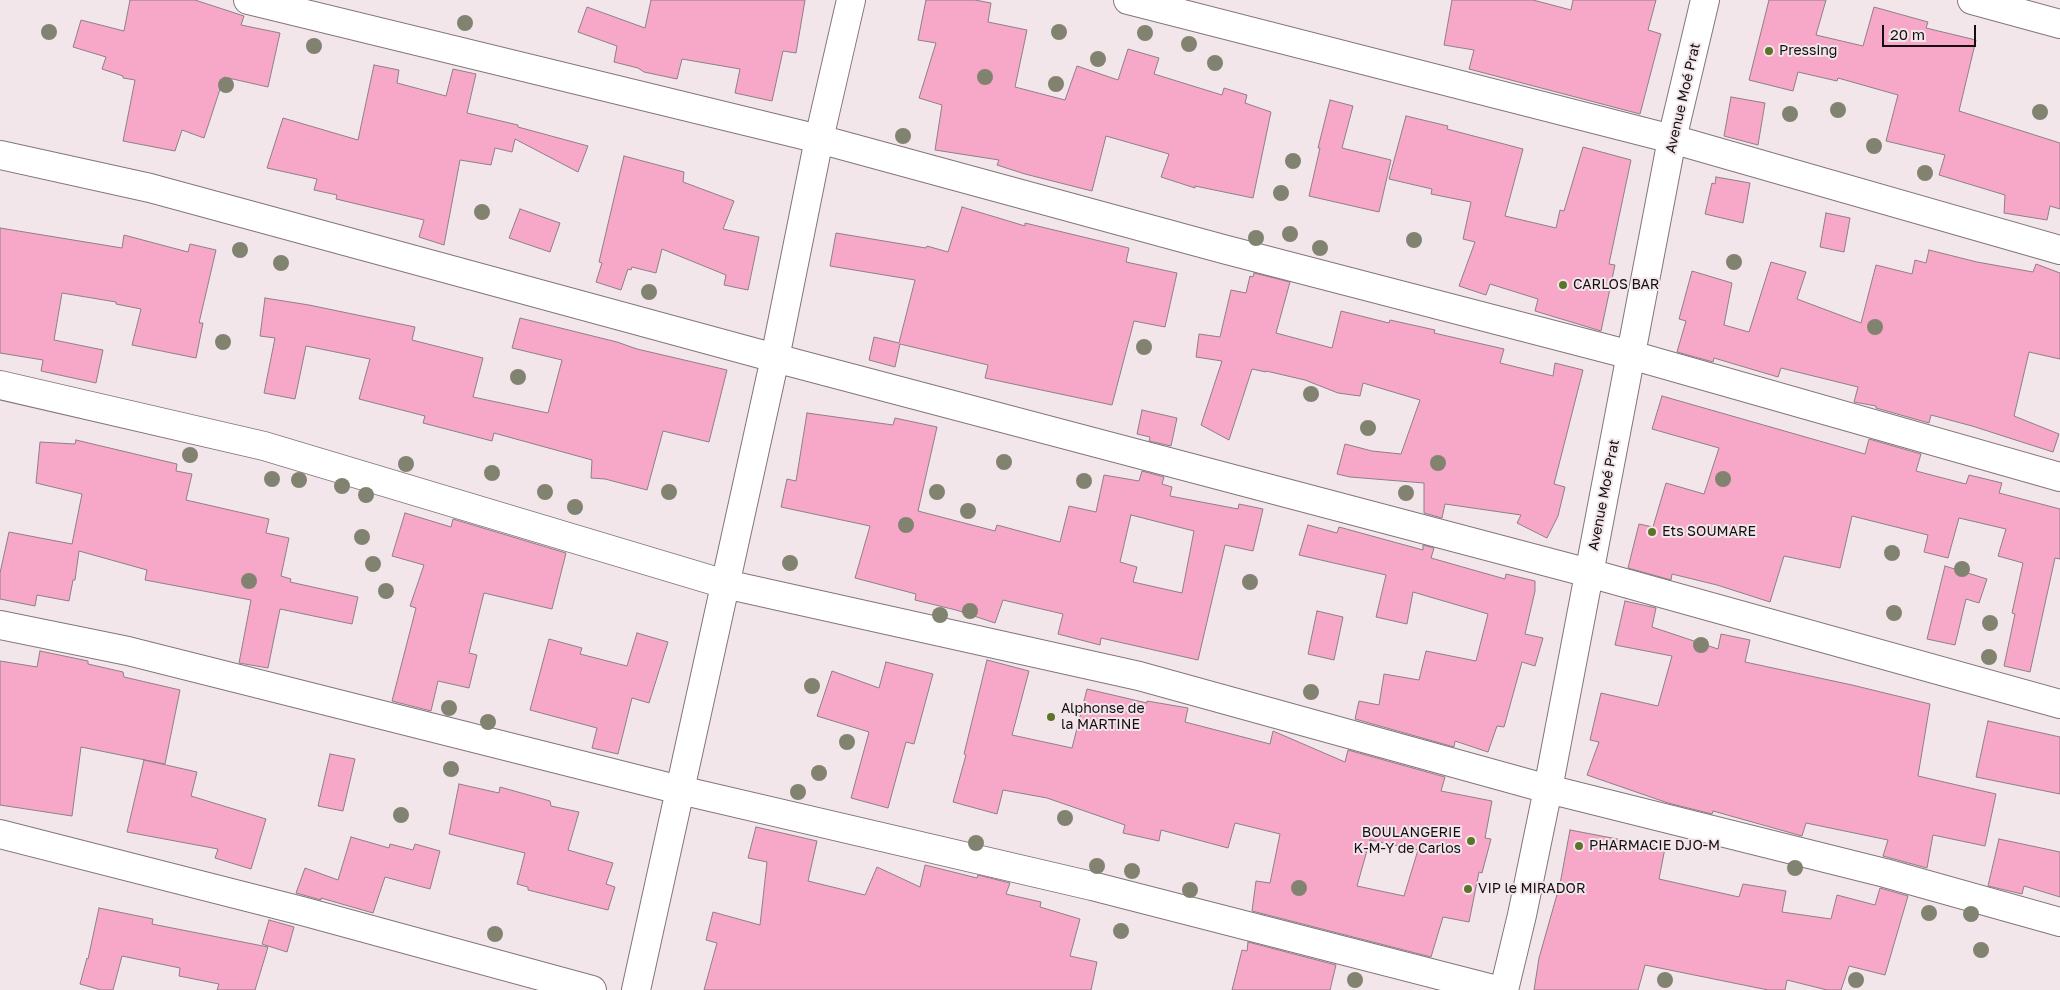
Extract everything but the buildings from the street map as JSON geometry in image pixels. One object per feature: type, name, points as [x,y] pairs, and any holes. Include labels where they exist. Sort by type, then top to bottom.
[{"type":"street","points":[[248,0],[819,139],[1223,249],[1631,355],[2060,476]]},
{"type":"street","points":[[636,990],[775,358],[819,139],[851,0]]},
{"type":"street","points":[[1128,0],[1672,139],[2060,250]]},
{"type":"street","name":"Avenue Moé Prat","points":[[1504,990],[1548,789],[1672,139],[1705,0]]},
{"type":"street","points":[[1972,0],[2060,24]]},
{"type":"street","points":[[0,155],[150,188],[775,358],[1589,573],[2060,704]]},
{"type":"street","points":[[0,385],[264,446],[725,584],[1139,676],[1548,789],[1885,873],[2060,922]]},
{"type":"street","points":[[0,625],[128,651],[680,790],[1092,886],[1497,990]]},
{"type":"street","points":[[0,834],[302,912],[592,990]]},
{"type":"place","name":"Pressing","points":[[1769,51]]},
{"type":"place","name":"CARLOS BAR","points":[[1563,285]]},
{"type":"place","name":"Ets SOUMARE","points":[[1652,532]]},
{"type":"place","name":"Alphonse de la MARTINE","points":[[1051,717]]},
{"type":"place","name":"BOULANGERIE K-M-Y de Carlos","points":[[1471,841]]},
{"type":"place","name":"PHARMACIE DJO-M","points":[[1579,846]]},
{"type":"place","name":"VIP le MIRADOR","points":[[1468,889]]}]
